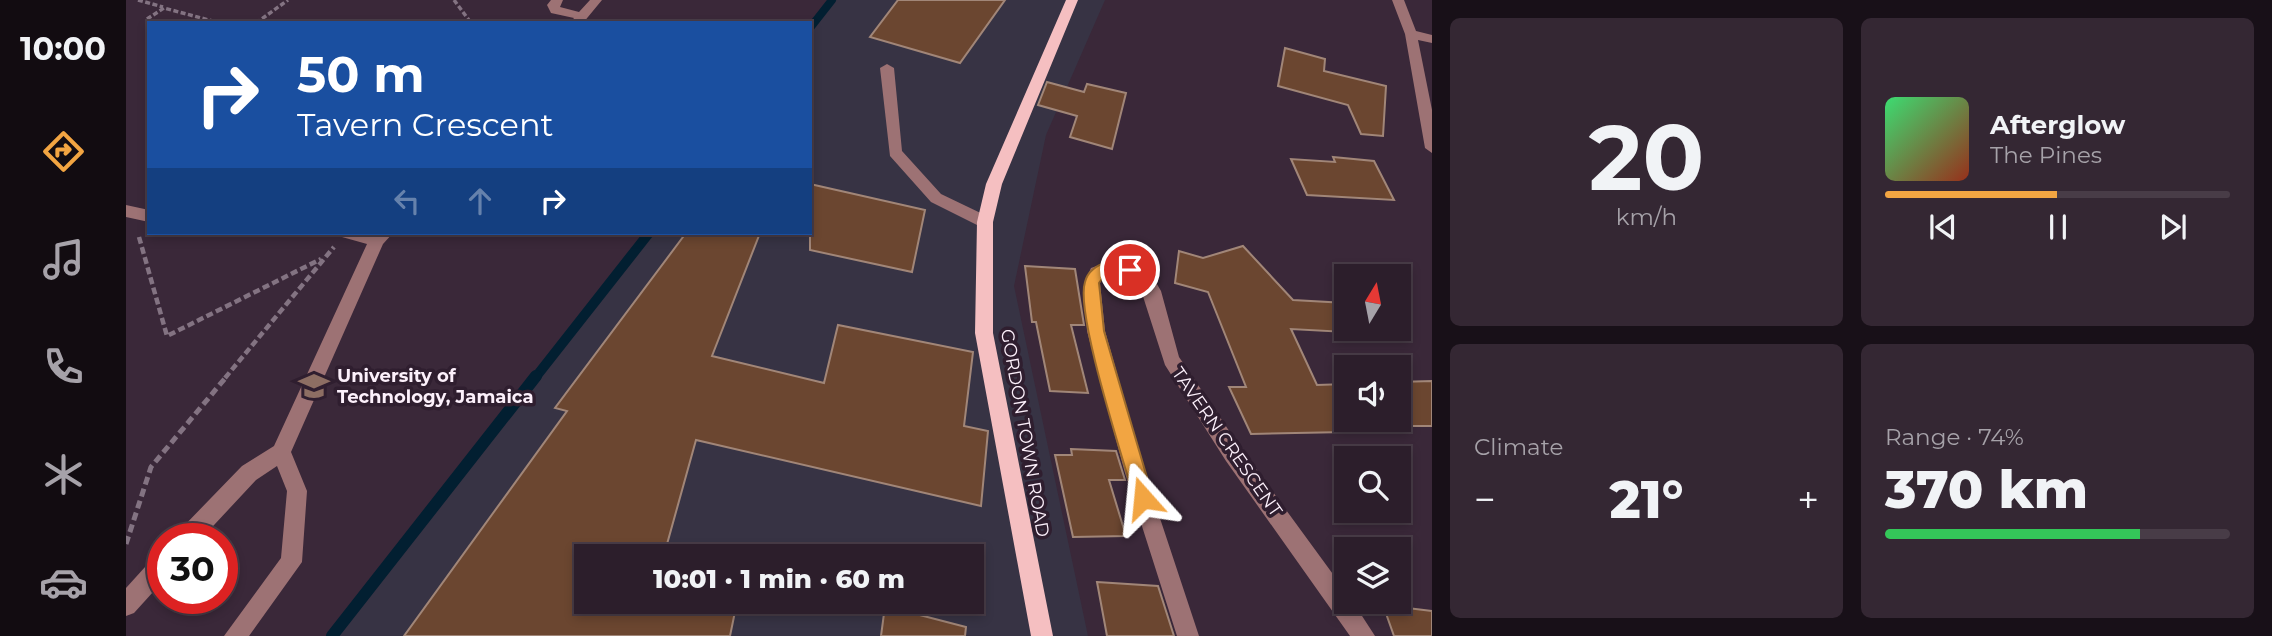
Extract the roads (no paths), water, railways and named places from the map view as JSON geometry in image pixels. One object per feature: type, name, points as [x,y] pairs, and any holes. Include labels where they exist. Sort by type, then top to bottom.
[{"type":"main road","name":"GORDON TOWN ROAD","points":[[1042,636],[984,332],[985,222],[994,184],[1072,0]]},
{"type":"street","points":[[557,0],[553,5],[555,10],[579,20],[596,0]]},
{"type":"street","points":[[1398,0],[1411,34],[1432,148]]},
{"type":"street","points":[[1411,34],[1432,39]]},
{"type":"street","points":[[887,68],[895,152],[936,198],[985,222]]},
{"type":"street","points":[[202,523],[249,473],[281,452],[381,236],[344,237]]},
{"type":"street","name":"TAVERN CRESCENT","points":[[1188,636],[1135,473],[1096,331],[1091,283],[1097,273],[1108,268],[1130,270],[1145,279],[1156,304],[1171,360],[1233,454],[1363,636]]},
{"type":"street","points":[[235,636],[291,562],[297,491],[281,452]]},
{"type":"street","points":[[126,605],[147,582]]},
{"type":"waterway","points":[[812,25],[832,0]]},
{"type":"waterway","points":[[535,378],[647,235]]},
{"type":"waterway","points":[[332,636],[536,376]]},
{"type":"place","name":"University of Technology, Jamaica","points":[[314,386]]}]
